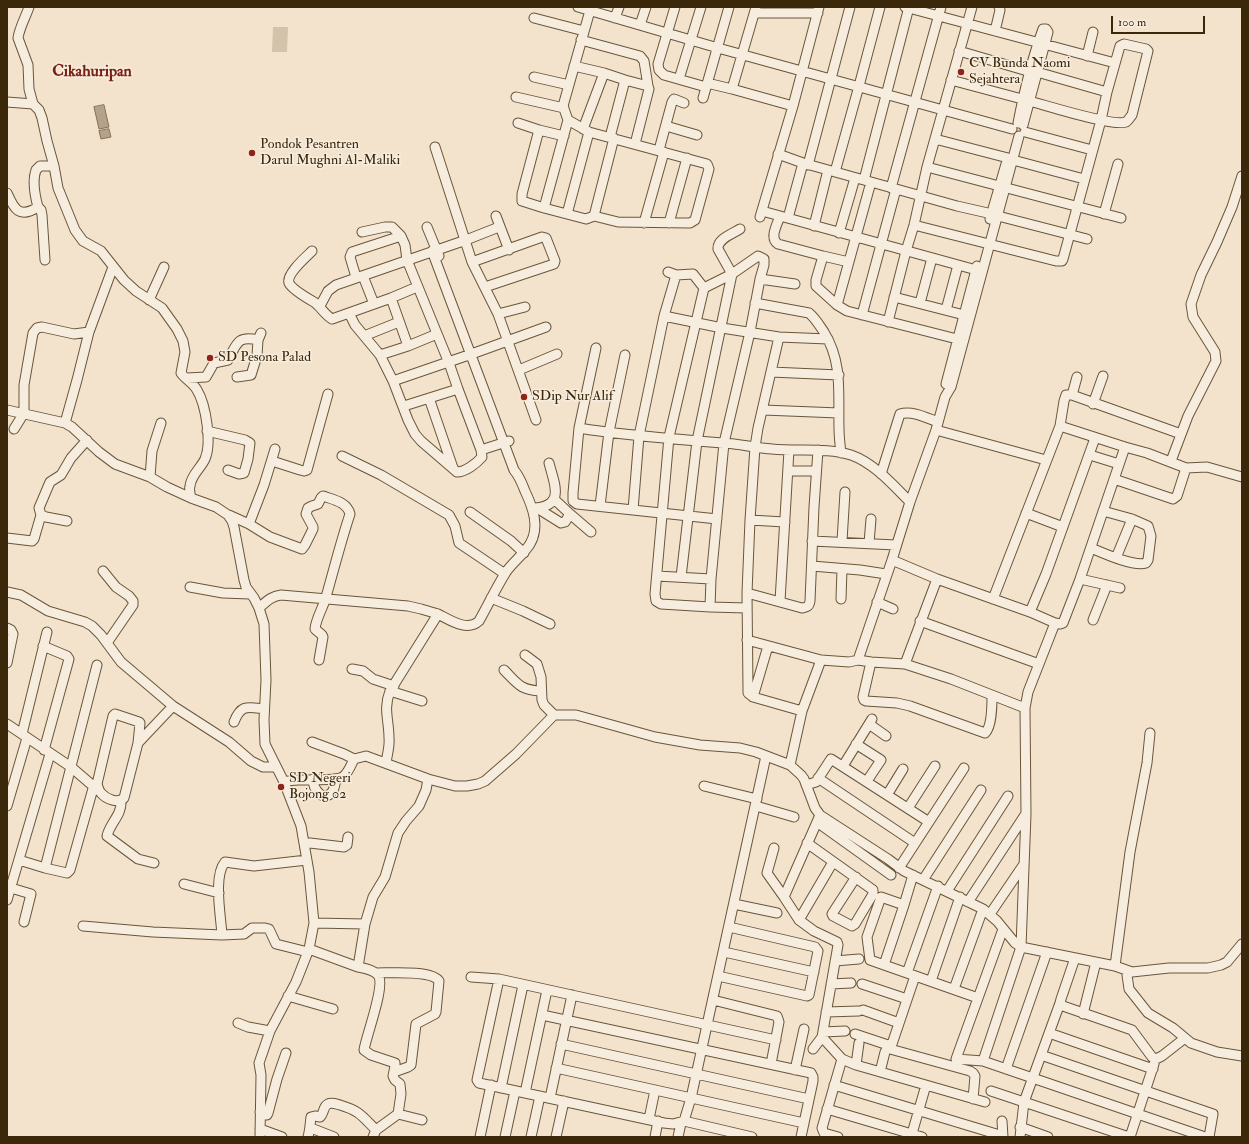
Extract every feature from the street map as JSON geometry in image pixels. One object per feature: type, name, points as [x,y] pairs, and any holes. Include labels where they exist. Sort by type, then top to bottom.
[{"type":"street","points":[[29,7],[26,18],[18,34],[18,38],[28,65],[30,89],[34,104],[40,113],[54,166],[59,192],[75,230],[83,241],[101,251],[124,280],[149,300],[162,308],[181,335],[183,341],[184,352],[181,373],[199,392],[209,443],[205,460],[193,477],[190,486],[191,498]]},
{"type":"street","points":[[578,7],[590,9],[743,55],[1092,150]]},
{"type":"street","points":[[616,18],[619,7]]},
{"type":"street","points":[[640,25],[646,7]]},
{"type":"street","points":[[675,7],[658,67],[664,75],[706,85],[732,89],[793,106]]},
{"type":"street","points":[[680,79],[700,7]]},
{"type":"street","points":[[703,98],[729,7]]},
{"type":"street","points":[[849,262],[778,244],[775,242],[774,233],[784,217],[805,164],[850,7]]},
{"type":"street","points":[[814,226],[860,86],[880,7]]},
{"type":"street","points":[[838,305],[856,237],[863,180],[887,94],[908,7],[939,12],[966,24],[1115,63]]},
{"type":"street","points":[[888,322],[914,225],[927,167],[972,7]]},
{"type":"street","points":[[995,31],[1000,10],[999,7]]},
{"type":"street","points":[[544,208],[568,120],[563,106],[590,9]]},
{"type":"street","points":[[732,89],[756,10],[818,10],[793,106],[761,214],[784,217],[979,271]]},
{"type":"street","points":[[862,315],[881,245],[914,102],[939,12]]},
{"type":"street","points":[[534,18],[640,56],[644,61],[649,89],[635,144]]},
{"type":"street","points":[[1087,56],[1094,32]]},
{"type":"street","points":[[945,397],[951,387],[972,296],[1041,44]]},
{"type":"street","points":[[914,225],[1060,262],[1063,259],[1101,120],[1107,92],[1121,44],[1146,49],[1148,51],[1132,115],[1126,122],[1115,123],[1101,120],[951,80]]},
{"type":"street","points":[[959,51],[1107,92]]},
{"type":"street","points":[[574,66],[648,86]]},
{"type":"street","points":[[567,214],[586,130],[604,73]]},
{"type":"street","points":[[534,76],[569,85]]},
{"type":"street","points":[[594,216],[625,80]]},
{"type":"street","points":[[516,97],[564,108]]},
{"type":"street","points":[[644,223],[666,126],[674,100],[684,103]]},
{"type":"street","points":[[7,102],[34,104]]},
{"type":"street","points":[[539,130],[522,194],[522,201],[586,219],[594,216],[618,222],[644,223],[693,222],[695,220],[709,166],[707,164],[586,130],[568,120]]},
{"type":"street","points":[[518,123],[564,136]]},
{"type":"street","points":[[666,126],[697,135]]},
{"type":"street","points":[[935,139],[1084,179]]},
{"type":"street","points":[[435,147],[472,262],[498,314],[536,420]]},
{"type":"street","points":[[778,154],[805,164],[863,180],[1087,239]]},
{"type":"street","points":[[669,223],[687,158]]},
{"type":"street","points":[[1104,214],[1118,164]]},
{"type":"street","points":[[45,260],[42,215],[41,210],[38,207],[34,185],[36,170],[40,166],[54,166]]},
{"type":"street","points":[[927,167],[1120,218]]},
{"type":"street","points":[[1171,461],[1188,416],[1214,366],[1216,356],[1193,317],[1191,309],[1192,299],[1232,207],[1242,176]]},
{"type":"street","points":[[839,233],[863,180]]},
{"type":"street","points":[[7,193],[16,210],[26,213],[38,207]]},
{"type":"street","points":[[496,216],[509,250]]},
{"type":"street","points":[[349,313],[355,325],[380,355],[404,406],[408,420],[415,434],[421,441],[457,472],[462,472],[479,460],[482,457],[481,450],[449,363],[407,260],[405,245],[401,236],[392,227],[362,232]]},
{"type":"street","points":[[259,608],[270,599],[280,595],[408,606],[438,614],[461,625],[476,624],[479,622],[505,574],[514,562],[524,553],[533,537],[535,530],[535,508],[514,470],[506,442],[434,250],[428,227]]},
{"type":"street","points":[[320,306],[328,291],[336,285],[499,227]]},
{"type":"street","points":[[681,577],[697,441],[722,328],[732,274],[717,246],[723,239],[740,230]]},
{"type":"street","points":[[374,304],[351,260],[351,254],[352,252],[401,236]]},
{"type":"street","points":[[472,262],[542,237],[546,238],[554,263],[485,287]]},
{"type":"street","points":[[312,251],[288,279],[289,284],[320,306],[332,319],[391,298],[418,286]]},
{"type":"street","points":[[710,606],[711,579],[724,443],[764,265],[764,259],[761,256],[758,256],[732,274],[704,288],[669,438],[656,594],[656,601],[661,604],[747,608]]},
{"type":"street","points":[[823,256],[816,280],[816,286],[838,305],[848,311],[957,339]]},
{"type":"street","points":[[920,303],[932,258]]},
{"type":"street","points":[[946,310],[958,265]]},
{"type":"street","points":[[65,423],[89,332],[113,267]]},
{"type":"street","points":[[149,300],[164,267]]},
{"type":"street","points":[[633,510],[639,436],[672,273],[693,274],[704,288]]},
{"type":"street","points":[[760,279],[795,284]]},
{"type":"street","points":[[894,297],[967,316]]},
{"type":"street","points":[[391,298],[408,346]]},
{"type":"street","points":[[755,303],[809,313],[815,318],[828,339],[839,375],[841,453]]},
{"type":"street","points":[[498,314],[525,307]]},
{"type":"street","points":[[664,316],[695,323],[750,332],[779,336],[828,339]]},
{"type":"street","points":[[858,660],[910,502],[937,426],[945,397],[946,385],[957,339],[967,316]]},
{"type":"street","points":[[364,336],[399,322]]},
{"type":"street","points":[[14,429],[24,413],[24,386],[33,334],[37,328],[42,327],[74,334],[89,332]]},
{"type":"street","points":[[393,381],[449,363],[472,353],[546,327]]},
{"type":"street","points":[[380,355],[408,346],[437,334]]},
{"type":"street","points":[[187,378],[206,377],[214,363],[228,360],[239,340],[260,336],[257,356],[251,376],[237,377]]},
{"type":"street","points":[[779,336],[755,447],[747,593],[748,693],[802,712]]},
{"type":"street","points":[[596,348],[579,428],[572,499],[577,504],[717,519]]},
{"type":"street","points":[[519,370],[557,354]]},
{"type":"street","points":[[600,506],[609,432],[625,355]]},
{"type":"street","points":[[771,372],[839,375]]},
{"type":"street","points":[[1093,404],[1103,376]]},
{"type":"street","points":[[1072,395],[1077,377]]},
{"type":"street","points":[[404,406],[458,389]]},
{"type":"street","points":[[272,461],[300,470],[307,470],[328,394]]},
{"type":"street","points":[[994,599],[1060,426],[1064,397],[1067,395],[1072,395],[1093,404],[1181,434]]},
{"type":"street","points":[[429,398],[453,469]]},
{"type":"street","points":[[7,410],[65,423],[87,440],[107,459],[115,464],[150,477],[191,498],[216,507],[270,537],[302,549],[313,530],[313,527],[306,514],[308,508],[318,504],[323,496],[344,504],[350,514],[336,557],[325,599],[316,620],[315,628],[323,636],[319,660]]},
{"type":"street","points":[[763,410],[839,413]]},
{"type":"street","points":[[881,474],[900,414],[908,413],[918,415],[937,426],[1046,460]]},
{"type":"street","points":[[150,477],[152,451],[161,423]]},
{"type":"street","points":[[1060,426],[1171,461],[1186,468],[1207,467],[1242,477]]},
{"type":"street","points":[[579,428],[639,436],[724,443],[773,449],[818,450],[850,454],[862,460],[881,474],[910,502]]},
{"type":"street","points":[[207,431],[250,442],[248,459],[244,472],[240,474],[228,470]]},
{"type":"street","points":[[1030,612],[1046,574],[1096,438]]},
{"type":"street","points":[[7,538],[32,541],[34,539],[41,515],[39,508],[50,482],[61,475],[71,458],[87,440]]},
{"type":"street","points":[[481,450],[506,442]]},
{"type":"street","points":[[892,560],[937,579],[1060,624],[1064,621],[1080,579],[1125,447]]},
{"type":"street","points":[[249,524],[275,449]]},
{"type":"street","points":[[780,601],[789,450]]},
{"type":"street","points":[[747,593],[802,608],[809,606],[818,450]]},
{"type":"street","points":[[1090,455],[1119,464]]},
{"type":"street","points":[[342,456],[381,475],[449,515],[455,526],[460,543],[468,550],[505,574]]},
{"type":"street","points":[[549,463],[555,495],[570,514],[591,532]]},
{"type":"street","points":[[1114,479],[1173,499],[1177,496],[1186,468]]},
{"type":"street","points":[[788,470],[816,471]]},
{"type":"street","points":[[842,541],[845,492]]},
{"type":"street","points":[[535,508],[547,505],[555,495],[573,493]]},
{"type":"street","points":[[535,508],[561,522],[565,522],[570,514]]},
{"type":"street","points":[[1091,548],[1116,558],[1138,564],[1146,563],[1148,560],[1151,536],[1150,529],[1145,524],[1132,519],[1103,511]]},
{"type":"street","points":[[470,512],[511,541],[524,553]]},
{"type":"street","points":[[1026,513],[1063,527]]},
{"type":"street","points":[[41,515],[67,521]]},
{"type":"street","points":[[228,515],[234,527],[244,580],[250,594],[254,598],[259,608],[264,624],[266,680],[264,709],[265,744],[284,782],[299,820],[307,860],[314,923],[309,950],[301,971],[270,1031],[259,1063],[261,1075],[260,1133],[278,1135],[282,1137]]},
{"type":"street","points":[[869,543],[871,519]]},
{"type":"street","points":[[1116,558],[1132,519]]},
{"type":"street","points":[[750,520],[785,522]]},
{"type":"street","points":[[812,541],[842,541],[896,545]]},
{"type":"street","points":[[812,566],[886,574]]},
{"type":"street","points":[[841,599],[842,569]]},
{"type":"street","points":[[103,571],[116,588],[129,596],[134,605],[107,643]]},
{"type":"street","points":[[657,576],[711,579]]},
{"type":"street","points":[[905,664],[937,579]]},
{"type":"street","points":[[1080,579],[1120,588]]},
{"type":"street","points":[[1093,620],[1107,585]]},
{"type":"street","points":[[190,587],[223,593],[250,594]]},
{"type":"street","points":[[7,592],[22,595],[48,611],[85,622],[101,635],[122,662],[173,706],[229,742],[251,761],[263,767],[276,767]]},
{"type":"street","points":[[492,598],[550,624]]},
{"type":"street","points":[[877,602],[892,609]]},
{"type":"street","points":[[386,763],[389,738],[386,700],[438,614]]},
{"type":"street","points":[[920,621],[1038,664]]},
{"type":"street","points":[[983,1061],[1021,947],[1026,814],[1025,708],[1028,692],[1055,623]]},
{"type":"street","points":[[7,628],[12,631],[13,634],[7,663]]},
{"type":"street","points":[[7,806],[47,632]]},
{"type":"street","points":[[747,640],[821,660],[849,662],[858,660],[905,664],[951,679],[1025,708]]},
{"type":"street","points":[[7,900],[47,752],[69,659],[67,656],[43,646]]},
{"type":"street","points":[[753,696],[768,646]]},
{"type":"street","points":[[525,655],[537,664],[541,677],[540,691],[544,705],[554,715]]},
{"type":"street","points":[[790,765],[802,712],[821,660]]},
{"type":"street","points":[[871,662],[863,697],[866,701],[897,703],[910,706],[985,732],[989,729],[990,724],[992,696]]},
{"type":"street","points":[[44,868],[97,665]]},
{"type":"street","points":[[352,670],[363,671],[373,679],[392,689],[422,701]]},
{"type":"street","points":[[504,670],[519,686],[524,689],[540,691]]},
{"type":"street","points":[[138,743],[173,706]]},
{"type":"street","points":[[234,722],[240,710],[245,708],[264,709]]},
{"type":"street","points":[[19,860],[67,873],[70,870],[114,715],[140,723],[138,743],[132,761],[125,794],[121,801],[122,808],[107,836],[138,859],[154,863]]},
{"type":"street","points":[[312,742],[354,759],[366,756],[428,779],[455,786],[467,786],[485,781],[516,754],[554,715],[576,715],[655,737],[700,745],[740,748],[790,765],[801,775],[819,818],[891,875]]},
{"type":"street","points":[[843,766],[870,721],[886,736]]},
{"type":"street","points":[[7,724],[95,784],[101,793],[117,802],[121,801]]},
{"type":"street","points":[[1115,966],[1130,852],[1147,763],[1150,733]]},
{"type":"street","points":[[856,744],[881,760],[867,781]]},
{"type":"street","points":[[678,1137],[691,1098],[766,756]]},
{"type":"street","points":[[284,782],[288,780],[336,779],[344,775],[349,770],[354,759]]},
{"type":"street","points":[[806,785],[816,782],[831,759],[929,822]]},
{"type":"street","points":[[908,808],[935,766]]},
{"type":"street","points":[[899,868],[964,768]]},
{"type":"street","points":[[887,795],[903,769]]},
{"type":"street","points":[[818,778],[916,843]]},
{"type":"street","points":[[313,779],[315,790],[325,795],[333,791],[336,779]]},
{"type":"street","points":[[358,966],[365,924],[373,897],[385,876],[396,837],[406,821],[419,806],[426,790],[428,779]]},
{"type":"street","points":[[704,786],[794,817]]},
{"type":"street","points":[[923,880],[981,790]]},
{"type":"street","points":[[947,891],[1008,796]]},
{"type":"street","points":[[931,981],[964,899],[1026,814]]},
{"type":"street","points":[[784,897],[819,818]]},
{"type":"street","points":[[819,818],[888,859],[899,868],[964,899],[986,912],[1015,943],[1021,947],[1115,966],[1129,971],[1140,972],[1169,968],[1208,968],[1221,965],[1227,962],[1242,944]]},
{"type":"street","points":[[304,844],[310,843],[344,847],[347,844],[348,837]]},
{"type":"street","points":[[807,843],[872,888],[874,893],[855,924],[851,926],[832,914],[856,877]]},
{"type":"street","points":[[774,848],[767,873],[799,920],[814,931],[837,942],[822,1034],[813,1049]]},
{"type":"street","points":[[222,935],[219,893],[221,869],[227,862],[254,866],[307,860]]},
{"type":"street","points":[[799,920],[833,862]]},
{"type":"street","points":[[954,989],[986,912],[1024,864]]},
{"type":"street","points":[[884,965],[913,875]]},
{"type":"street","points":[[184,884],[219,893]]},
{"type":"street","points":[[855,1034],[888,1045],[892,1044],[907,999],[911,974],[938,886]]},
{"type":"street","points":[[11,888],[31,894],[24,922]]},
{"type":"street","points":[[904,905],[881,897],[867,937],[870,960],[978,998]]},
{"type":"street","points":[[734,904],[777,913]]},
{"type":"street","points":[[314,923],[365,924]]},
{"type":"street","points":[[83,926],[153,932],[222,935],[244,934],[252,928],[268,928],[271,931],[276,944],[309,950],[377,973],[417,974],[436,977],[439,981],[436,1012],[435,1014],[416,1024],[411,1065],[394,1072]]},
{"type":"street","points":[[718,976],[806,996],[809,995],[818,951],[815,947],[729,927]]},
{"type":"street","points":[[1003,929],[956,1059],[983,1061],[1205,1137]]},
{"type":"street","points":[[724,952],[814,972]]},
{"type":"street","points":[[1006,1069],[1047,952]]},
{"type":"street","points":[[1020,1137],[1024,1102],[1075,958]]},
{"type":"street","points":[[835,961],[859,959]]},
{"type":"street","points":[[1083,1014],[1096,962]]},
{"type":"street","points":[[1129,971],[1127,975],[1128,985],[1132,994],[1148,1013],[1173,1028],[1191,1042],[1206,1049],[1242,1056]]},
{"type":"street","points":[[308,1137],[311,1128],[311,1117],[322,1116],[326,1105],[333,1103],[359,1112],[375,1133],[398,1114],[401,1094],[399,1083],[394,1078],[396,1066],[394,1062],[376,1057],[364,1050],[380,988],[380,979],[377,973]]},
{"type":"street","points":[[471,977],[498,979],[776,1040]]},
{"type":"street","points":[[498,979],[477,1080],[479,1083],[673,1124],[683,1122],[731,1135],[752,1137]]},
{"type":"street","points":[[831,984],[851,983]]},
{"type":"street","points":[[862,984],[907,999]]},
{"type":"street","points":[[501,1088],[523,985]]},
{"type":"street","points":[[525,1093],[547,990]]},
{"type":"street","points":[[288,996],[333,1009]]},
{"type":"street","points":[[550,1098],[572,996]]},
{"type":"street","points":[[713,1000],[777,1016],[779,1022],[771,1064]]},
{"type":"street","points":[[1060,1003],[1063,1006],[1083,1014],[1132,1030],[1152,1057],[1156,1059]]},
{"type":"street","points":[[826,1012],[861,1011],[899,1023]]},
{"type":"street","points":[[542,1015],[808,1072],[813,1075],[813,1081],[801,1137]]},
{"type":"street","points":[[238,1023],[252,1028],[270,1031]]},
{"type":"street","points":[[795,1070],[804,1029]]},
{"type":"street","points":[[822,1034],[845,1032]]},
{"type":"street","points":[[1049,1033],[1153,1069]]},
{"type":"street","points":[[822,1034],[839,1052],[856,1065],[985,1102]]},
{"type":"street","points":[[992,1091],[1129,1137],[1156,1059],[1185,1038]]},
{"type":"street","points":[[856,1065],[859,1043]]},
{"type":"street","points":[[561,1044],[809,1098]]},
{"type":"street","points":[[880,1072],[887,1049],[970,1071],[974,1073],[975,1076],[973,1099]]},
{"type":"street","points":[[838,1137],[822,1131],[822,1124],[834,1085],[839,1052]]},
{"type":"street","points":[[260,1112],[262,1115],[268,1113],[274,1086],[286,1053]]},
{"type":"street","points":[[1041,1055],[1213,1114],[1209,1137]]},
{"type":"street","points":[[556,1068],[804,1123]]},
{"type":"street","points":[[480,1137],[491,1085]]},
{"type":"street","points":[[834,1085],[1003,1136],[1002,1121]]},
{"type":"street","points":[[912,1136],[926,1085]]},
{"type":"street","points":[[505,1137],[515,1090]]},
{"type":"street","points":[[649,1119],[655,1090]]},
{"type":"street","points":[[530,1137],[540,1096]]},
{"type":"street","points":[[556,1137],[564,1101]]},
{"type":"street","points":[[827,1109],[888,1127],[912,1136],[922,1137]]},
{"type":"street","points":[[398,1114],[422,1120]]},
{"type":"street","points":[[655,1137],[658,1121]]},
{"type":"street","points":[[885,1137],[888,1127]]},
{"type":"street","points":[[1020,1127],[1048,1137]]},
{"type":"street","points":[[311,1128],[334,1137]]},
{"type":"street","points":[[706,1137],[708,1128]]},
{"type":"shaded area","points":[[273,27],[288,27],[287,52],[272,52]]},
{"type":"shaded area","points":[[104,105],[109,127],[99,129],[94,107]]},
{"type":"shaded area","points":[[109,129],[111,137],[101,139],[99,131]]},
{"type":"place","name":"CV Bunda Naomi Sejahtera","points":[[961,72]]},
{"type":"place","name":"Pondok Pesantren Darul Mughni Al-Maliki","points":[[252,153]]},
{"type":"place","name":"SD Pesona Palad","points":[[210,358]]},
{"type":"place","name":"SDip Nur Alif","points":[[524,397]]},
{"type":"place","name":"SD Negeri Bojong 02","points":[[281,787]]},
{"type":"district","name":"Cikahuripan","points":[[92,73]]}]
